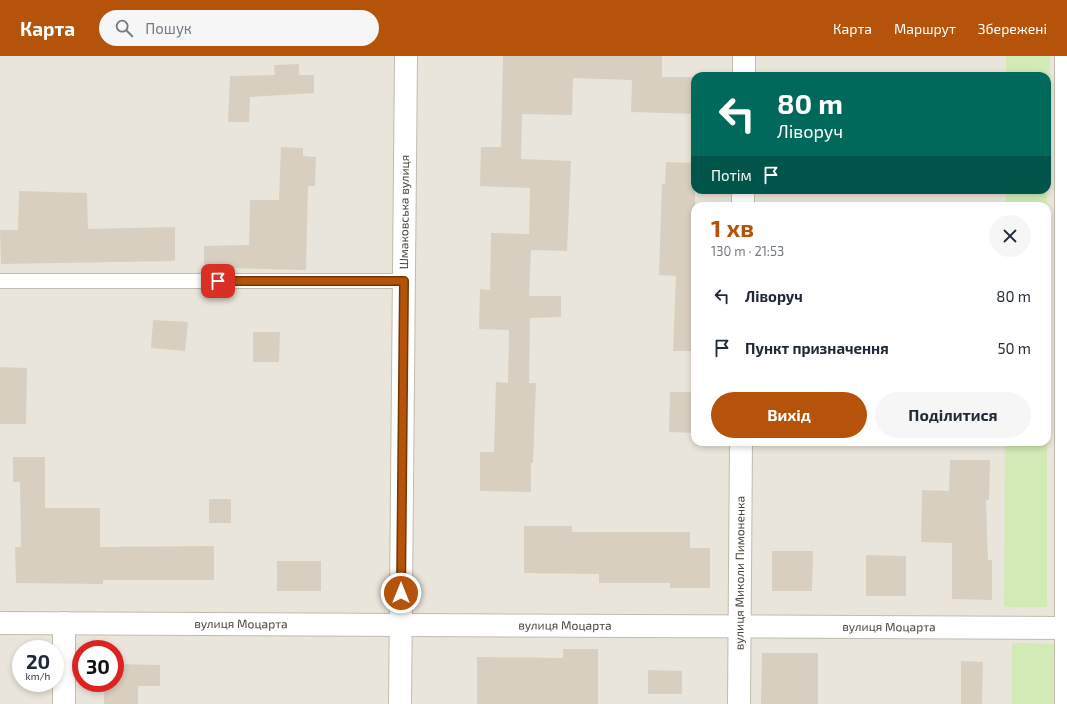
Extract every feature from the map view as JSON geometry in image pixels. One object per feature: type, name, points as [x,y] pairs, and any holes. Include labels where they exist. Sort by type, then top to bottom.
[{"type":"street","name":"Шмаковська вулиця","points":[[400,704],[406,56]]},
{"type":"street","points":[[744,56],[744,72]]},
{"type":"street","points":[[1066,56],[1066,704]]},
{"type":"street","name":"вулиця Миколи Пимоненка","points":[[740,704],[742,446]]},
{"type":"street","name":"вулиця Моцарта","points":[[0,623],[1066,628]]},
{"type":"street","points":[[64,623],[64,704]]},
{"type":"lane","points":[[0,281],[404,281]]},
{"type":"shaded area","points":[[0,56],[1067,56],[1067,704],[0,704]]},
{"type":"green space","points":[[1006,56],[1050,56],[1050,72],[1006,72]]},
{"type":"green space","points":[[1006,194],[1047,194],[1047,202],[1006,202]]},
{"type":"green space","points":[[1005,446],[1047,446],[1047,607],[1004,607]]},
{"type":"green space","points":[[1012,643],[1058,644],[1058,704],[1012,704]]},
{"type":"building","points":[[503,56],[662,56],[662,77],[691,77],[691,114],[631,112],[632,80],[573,78],[572,115],[522,114],[521,159],[571,161],[567,251],[531,250],[529,296],[561,296],[561,317],[530,318],[529,383],[536,383],[533,463],[531,463],[531,492],[480,491],[480,452],[494,452],[496,382],[508,383],[509,330],[479,329],[480,289],[490,290],[491,233],[529,234],[530,188],[480,186],[481,147],[501,147]]},
{"type":"building","points":[[299,64],[299,75],[314,75],[314,93],[250,97],[249,122],[228,122],[230,76],[275,75],[274,65]]},
{"type":"building","points":[[281,147],[303,148],[303,156],[316,157],[315,186],[308,186],[306,270],[230,268],[231,272],[204,272],[204,246],[249,245],[250,200],[279,200]]},
{"type":"building","points":[[666,162],[691,163],[691,194],[695,194],[695,202],[691,202],[691,351],[673,351],[676,276],[659,275],[662,184],[665,184]]},
{"type":"building","points":[[19,191],[87,193],[88,229],[175,227],[175,261],[1,264],[0,230],[18,230]]},
{"type":"building","points":[[153,320],[188,322],[185,351],[151,348]]},
{"type":"building","points":[[253,332],[280,332],[279,362],[253,362]]},
{"type":"building","points":[[0,367],[27,368],[26,424],[0,424]]},
{"type":"building","points":[[670,392],[691,392],[691,433],[669,432]]},
{"type":"building","points":[[13,457],[45,457],[45,508],[100,508],[100,547],[214,546],[214,580],[103,580],[103,584],[16,583],[15,547],[21,547],[20,482],[13,482]]},
{"type":"building","points":[[950,460],[990,460],[989,500],[986,500],[988,560],[992,560],[992,600],[952,599],[952,543],[921,542],[922,490],[949,491]]},
{"type":"building","points":[[209,499],[231,499],[231,523],[209,523]]},
{"type":"building","points":[[524,526],[572,526],[572,532],[690,532],[690,548],[710,548],[710,588],[670,588],[670,583],[599,583],[599,574],[524,573]]},
{"type":"building","points":[[772,551],[813,551],[812,591],[772,591]]},
{"type":"building","points":[[866,555],[906,556],[906,596],[866,596]]},
{"type":"building","points":[[277,561],[321,561],[321,591],[277,591]]},
{"type":"building","points":[[563,649],[598,649],[598,704],[477,704],[477,657],[563,658]]},
{"type":"building","points":[[762,653],[818,653],[818,704],[761,704]]},
{"type":"building","points":[[961,661],[983,662],[982,704],[961,704]]},
{"type":"building","points":[[124,664],[160,665],[160,686],[138,686],[138,704],[104,704],[104,692],[124,692]]},
{"type":"building","points":[[648,670],[682,671],[682,694],[648,694]]},
{"type":"route","points":[[218,281],[404,281],[401,593]]}]
